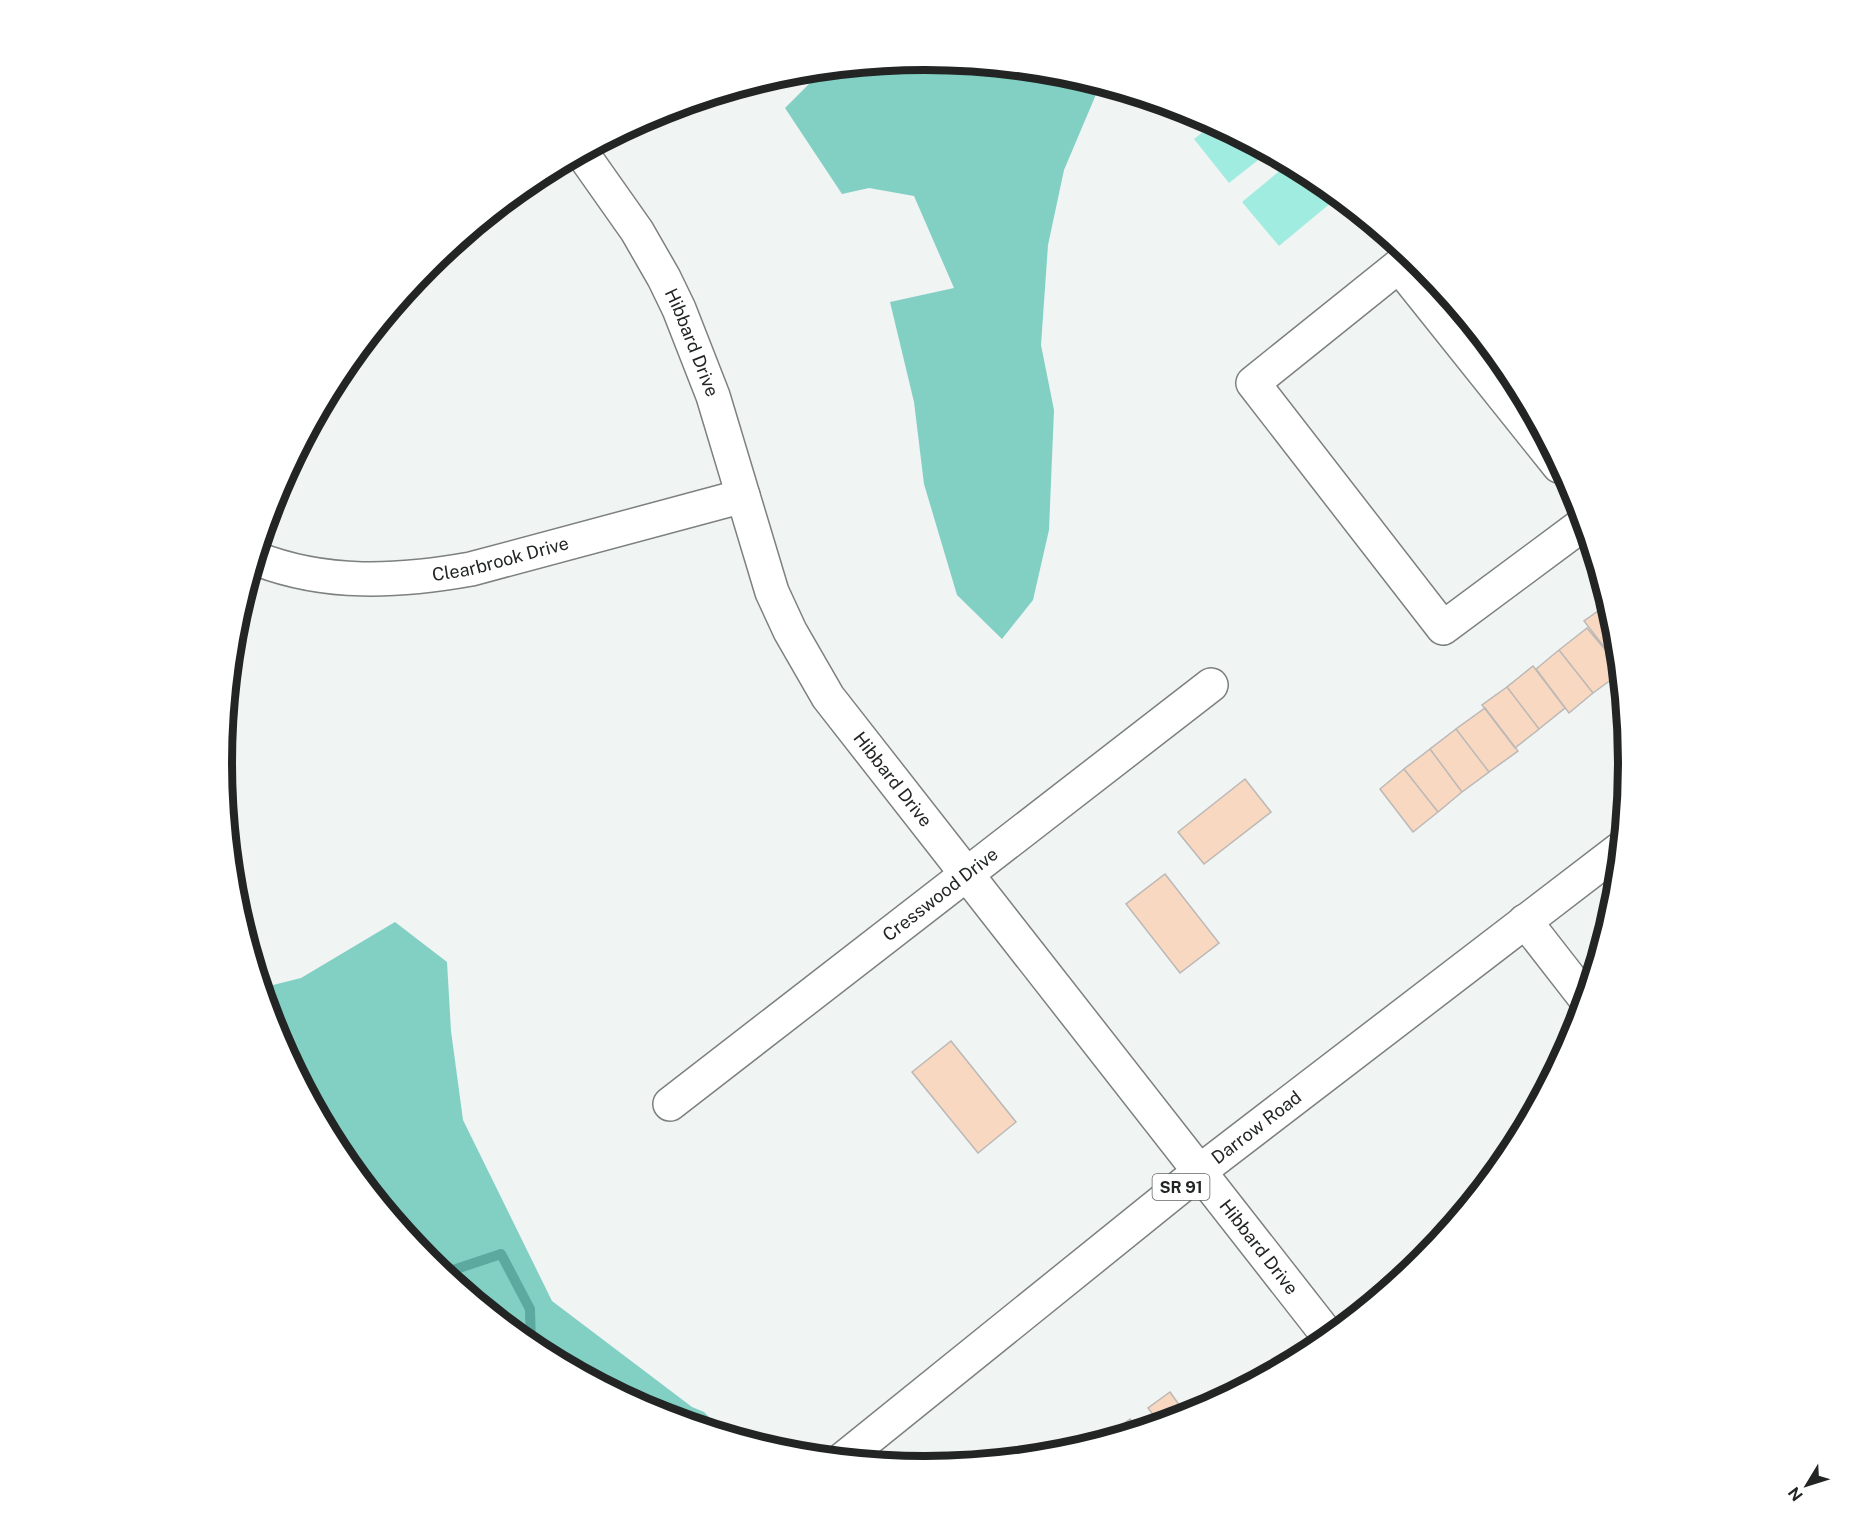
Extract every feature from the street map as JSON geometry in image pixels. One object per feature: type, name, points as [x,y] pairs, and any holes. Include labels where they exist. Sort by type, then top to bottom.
[{"type":"street","name":"Hibbard Drive","points":[[586,159],[636,231],[664,278],[679,309],[713,396],[772,592],[790,631],[828,697],[1323,1330]]},
{"type":"street","points":[[1403,262],[1252,383],[1443,628],[1576,529]]},
{"type":"street","points":[[1412,270],[1532,429]]},
{"type":"street","name":"Clearbrook Drive","points":[[262,561],[277,567],[330,578],[383,580],[428,577],[471,569],[743,496]]},
{"type":"street","name":"Cresswood Drive","points":[[670,1104],[1211,685]]},
{"type":"street","name":"Darrow Road","points":[[851,1453],[1200,1172],[1612,855]]},
{"type":"street","points":[[1525,921],[1579,991]]},
{"type":"green space","points":[[924,70],[1015,76],[1097,92],[1064,170],[1048,245],[1041,345],[1054,410],[1049,530],[1033,600],[1002,639],[957,595],[924,484],[914,402],[890,302],[954,288],[914,196],[869,188],[842,194],[785,108],[813,80],[879,72]]},
{"type":"green space","points":[[1205,130],[1261,158],[1229,183],[1194,139]]},
{"type":"green space","points":[[1281,169],[1331,203],[1279,246],[1242,202]]},
{"type":"green space","points":[[395,922],[447,962],[451,1031],[463,1120],[552,1301],[692,1407],[704,1412],[716,1424],[659,1404],[578,1364],[539,1340],[503,1313],[434,1254],[403,1220],[348,1149],[303,1070],[268,986],[301,978]]},
{"type":"building","points":[[1600,610],[1608,653],[1584,621]]},
{"type":"building","points":[[1587,628],[1609,654],[1613,679],[1593,693],[1559,650]]},
{"type":"building","points":[[1559,650],[1593,693],[1569,713],[1536,669]]},
{"type":"building","points":[[1533,666],[1565,708],[1539,729],[1507,687]]},
{"type":"building","points":[[1507,687],[1539,729],[1515,748],[1482,705]]},
{"type":"building","points":[[1485,708],[1518,751],[1489,772],[1456,729]]},
{"type":"building","points":[[1456,729],[1489,772],[1462,792],[1430,749]]},
{"type":"building","points":[[1430,749],[1462,792],[1438,812],[1404,769]]},
{"type":"building","points":[[1404,769],[1438,812],[1413,832],[1380,789]]},
{"type":"building","points":[[1245,779],[1271,812],[1204,864],[1178,832]]},
{"type":"building","points":[[1165,874],[1219,943],[1180,973],[1126,904]]},
{"type":"building","points":[[951,1041],[1016,1122],[978,1153],[912,1072]]},
{"type":"building","points":[[1170,1392],[1181,1407],[1155,1417],[1148,1408]]},
{"type":"building","points":[[1130,1419],[1134,1424],[1116,1429]]},
{"type":"waterway","points":[[452,1270],[501,1254],[530,1309],[531,1334]]}]
